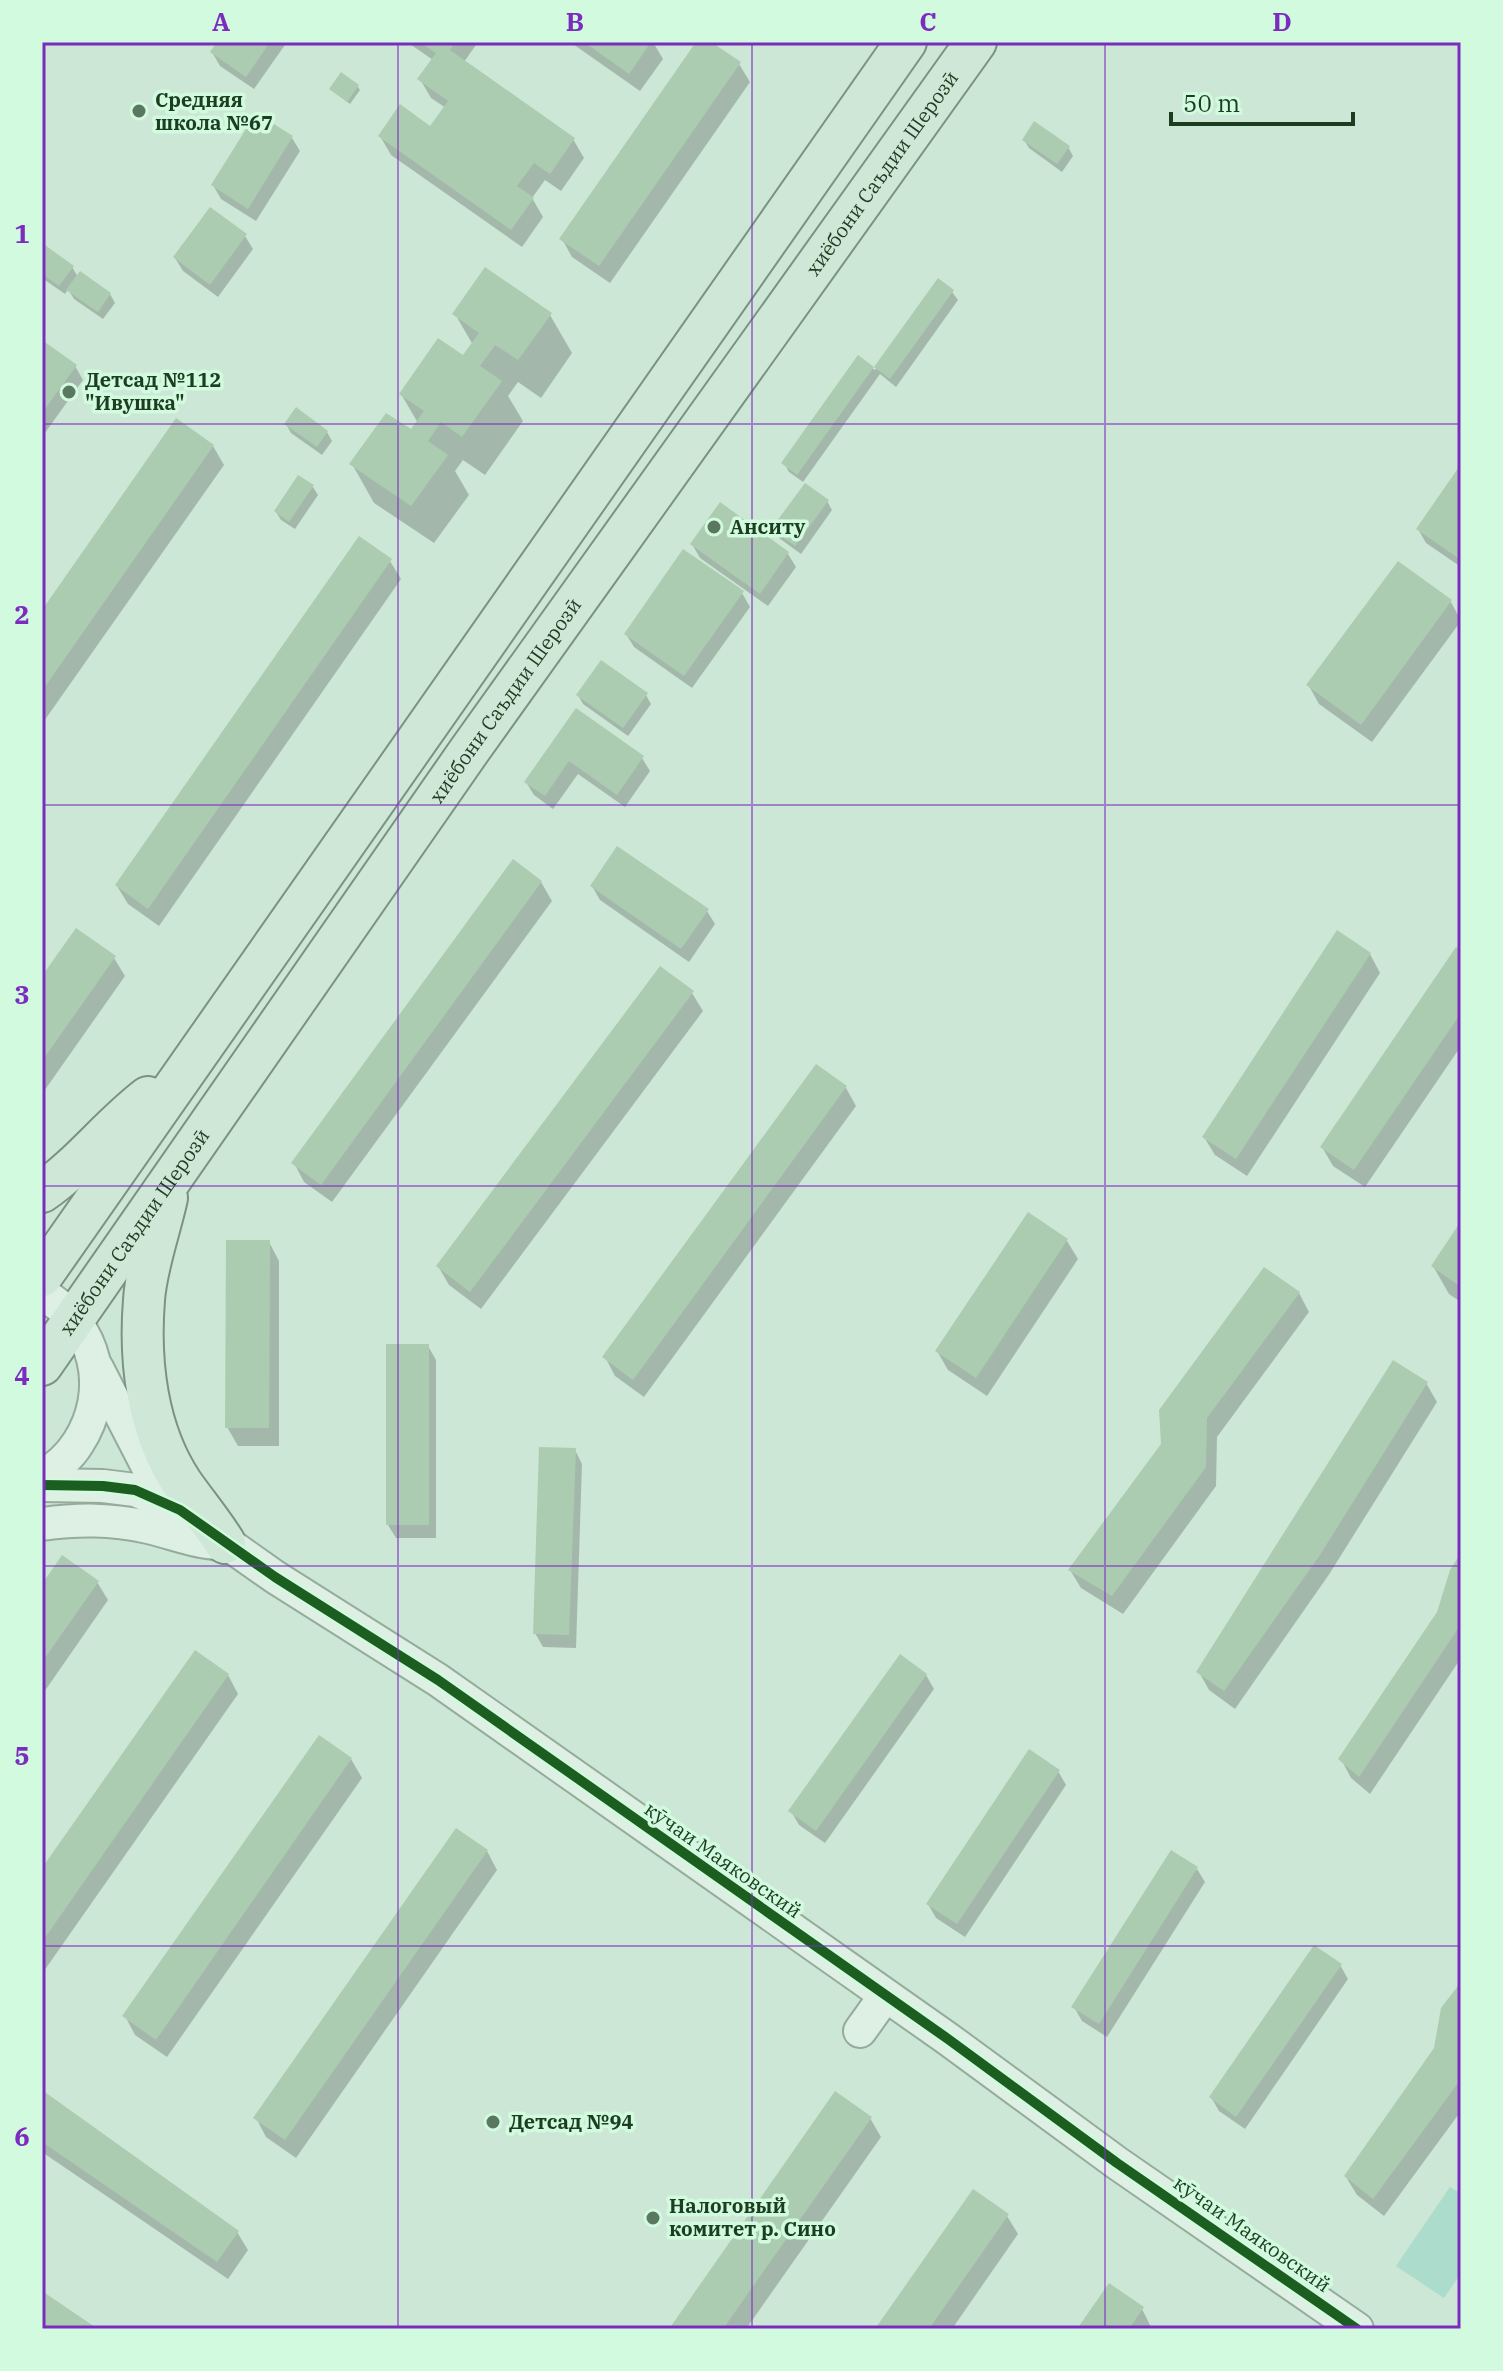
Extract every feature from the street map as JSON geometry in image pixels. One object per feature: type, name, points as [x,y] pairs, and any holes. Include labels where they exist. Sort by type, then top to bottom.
[{"type":"main road","points":[[42,1276],[906,42]]},
{"type":"main road","name":"хиёбони Саъдии Шерозӣ","points":[[42,1365],[469,751],[976,42]]},
{"type":"main road","points":[[42,1192],[61,1179],[127,1113],[186,1069]]},
{"type":"main road","points":[[172,1179],[144,1298],[144,1363],[151,1412],[182,1482],[225,1543]]},
{"type":"street","name":"кӯчаи Маяковский","points":[[42,1294],[55,1301],[74,1319],[151,1473],[180,1510]]},
{"type":"street","name":"кӯчаи Маяковский","points":[[42,1475],[72,1453],[88,1427],[97,1398],[96,1367]]},
{"type":"street","name":"кӯчаи Маяковский","points":[[42,1485],[135,1490],[180,1510],[225,1543],[438,1680],[1117,2163],[1357,2329]]},
{"type":"street","points":[[42,1524],[83,1518],[147,1527],[205,1542],[225,1543]]},
{"type":"street","points":[[860,2031],[885,1996]]},
{"type":"shaded area","points":[[1450,2187],[1461,2194],[1461,2273],[1444,2298],[1396,2266]]},
{"type":"building","points":[[217,42],[270,42],[246,77],[210,52]]},
{"type":"building","points":[[420,42],[455,42],[450,50],[575,138],[550,174],[534,163],[517,186],[534,198],[511,230],[378,136],[400,104],[430,126],[448,101],[417,79],[436,53]]},
{"type":"building","points":[[584,42],[651,42],[629,74]]},
{"type":"building","points":[[696,42],[711,42],[741,62],[599,266],[559,239]]},
{"type":"building","points":[[341,72],[359,85],[347,102],[329,89]]},
{"type":"building","points":[[256,113],[293,136],[248,209],[211,185]]},
{"type":"building","points":[[1034,121],[1070,146],[1057,164],[1022,140]]},
{"type":"building","points":[[210,207],[247,234],[210,285],[173,257]]},
{"type":"building","points":[[42,243],[74,266],[59,286],[42,274]]},
{"type":"building","points":[[485,267],[552,313],[518,360],[495,345],[480,366],[502,381],[462,437],[441,422],[428,441],[448,455],[411,506],[349,464],[386,413],[411,429],[424,411],[399,394],[438,338],[463,355],[479,333],[452,314]]},
{"type":"building","points":[[80,271],[111,293],[98,312],[66,290]]},
{"type":"building","points":[[938,278],[954,290],[890,379],[874,367]]},
{"type":"building","points":[[42,340],[77,365],[42,413]]},
{"type":"building","points":[[858,355],[874,367],[797,475],[781,463]]},
{"type":"building","points":[[296,407],[328,431],[317,447],[284,424]]},
{"type":"building","points":[[176,418],[214,445],[42,691],[42,610]]},
{"type":"building","points":[[1461,464],[1461,560],[1416,529]]},
{"type":"building","points":[[298,475],[314,485],[289,522],[274,511]]},
{"type":"building","points":[[805,483],[829,500],[795,546],[771,529]]},
{"type":"building","points":[[720,502],[789,552],[760,594],[690,544]]},
{"type":"building","points":[[359,536],[392,559],[148,909],[115,885]]},
{"type":"building","points":[[683,549],[744,591],[684,676],[624,634]]},
{"type":"building","points":[[1398,561],[1452,600],[1361,725],[1306,685]]},
{"type":"building","points":[[601,660],[648,693],[623,728],[576,695]]},
{"type":"building","points":[[576,708],[644,756],[617,795],[569,761],[545,796],[524,782]]},
{"type":"building","points":[[617,846],[709,909],[681,949],[590,886]]},
{"type":"building","points":[[513,859],[542,881],[321,1185],[291,1163]]},
{"type":"building","points":[[76,928],[116,956],[42,1061],[42,976]]},
{"type":"building","points":[[1337,930],[1371,953],[1236,1159],[1202,1137]]},
{"type":"building","points":[[1456,947],[1461,951],[1461,1013],[1354,1170],[1320,1147]]},
{"type":"building","points":[[660,966],[694,991],[470,1292],[436,1266]]},
{"type":"building","points":[[816,1064],[847,1086],[633,1380],[602,1357]]},
{"type":"building","points":[[1028,1212],[1068,1239],[976,1378],[935,1351]]},
{"type":"building","points":[[1461,1221],[1461,1287],[1431,1266]]},
{"type":"building","points":[[226,1240],[270,1240],[269,1428],[225,1428]]},
{"type":"building","points":[[1264,1267],[1300,1292],[1207,1418],[1206,1467],[1112,1596],[1068,1570],[1161,1444],[1159,1410]]},
{"type":"building","points":[[386,1344],[429,1344],[429,1525],[386,1525]]},
{"type":"building","points":[[1393,1360],[1428,1382],[1320,1555],[1224,1691],[1196,1672]]},
{"type":"building","points":[[539,1447],[576,1448],[569,1635],[533,1634]]},
{"type":"building","points":[[1461,1553],[1459,1627],[1359,1777],[1338,1759],[1437,1612],[1450,1570]]},
{"type":"building","points":[[62,1555],[99,1581],[42,1662],[42,1584]]},
{"type":"building","points":[[195,1650],[229,1674],[42,1942],[42,1868]]},
{"type":"building","points":[[900,1654],[927,1674],[816,1831],[788,1811]]},
{"type":"building","points":[[319,1735],[352,1758],[156,2040],[122,2016]]},
{"type":"building","points":[[1029,1749],[1060,1770],[957,1924],[926,1904]]},
{"type":"building","points":[[456,1828],[488,1850],[285,2140],[253,2118]]},
{"type":"building","points":[[1171,1850],[1198,1867],[1099,2024],[1071,2007]]},
{"type":"building","points":[[1314,1945],[1342,1964],[1236,2117],[1209,2097]]},
{"type":"building","points":[[1461,1982],[1461,2079],[1373,2199],[1344,2176],[1434,2048],[1441,2008]]},
{"type":"building","points":[[42,2090],[239,2231],[217,2262],[42,2142]]},
{"type":"building","points":[[835,2091],[872,2117],[723,2329],[669,2329]]},
{"type":"building","points":[[973,2189],[1009,2214],[929,2329],[875,2329]]},
{"type":"building","points":[[1109,2283],[1144,2307],[1129,2329],[1077,2329]]},
{"type":"building","points":[[42,2291],[98,2329],[42,2329]]},
{"type":"cycle path","points":[[42,1485],[135,1490],[180,1510],[275,1577],[438,1680],[948,2039],[1117,2163],[1357,2329]]},
{"type":"place","name":"Средняя школа №67","points":[[139,111]]},
{"type":"place","name":"Детсад №112 \"Ивушка\"","points":[[69,392]]},
{"type":"place","name":"Анситу","points":[[714,527]]},
{"type":"place","name":"Детсад №94","points":[[493,2122]]},
{"type":"place","name":"Налоговый комитет р. Сино","points":[[653,2218]]}]
